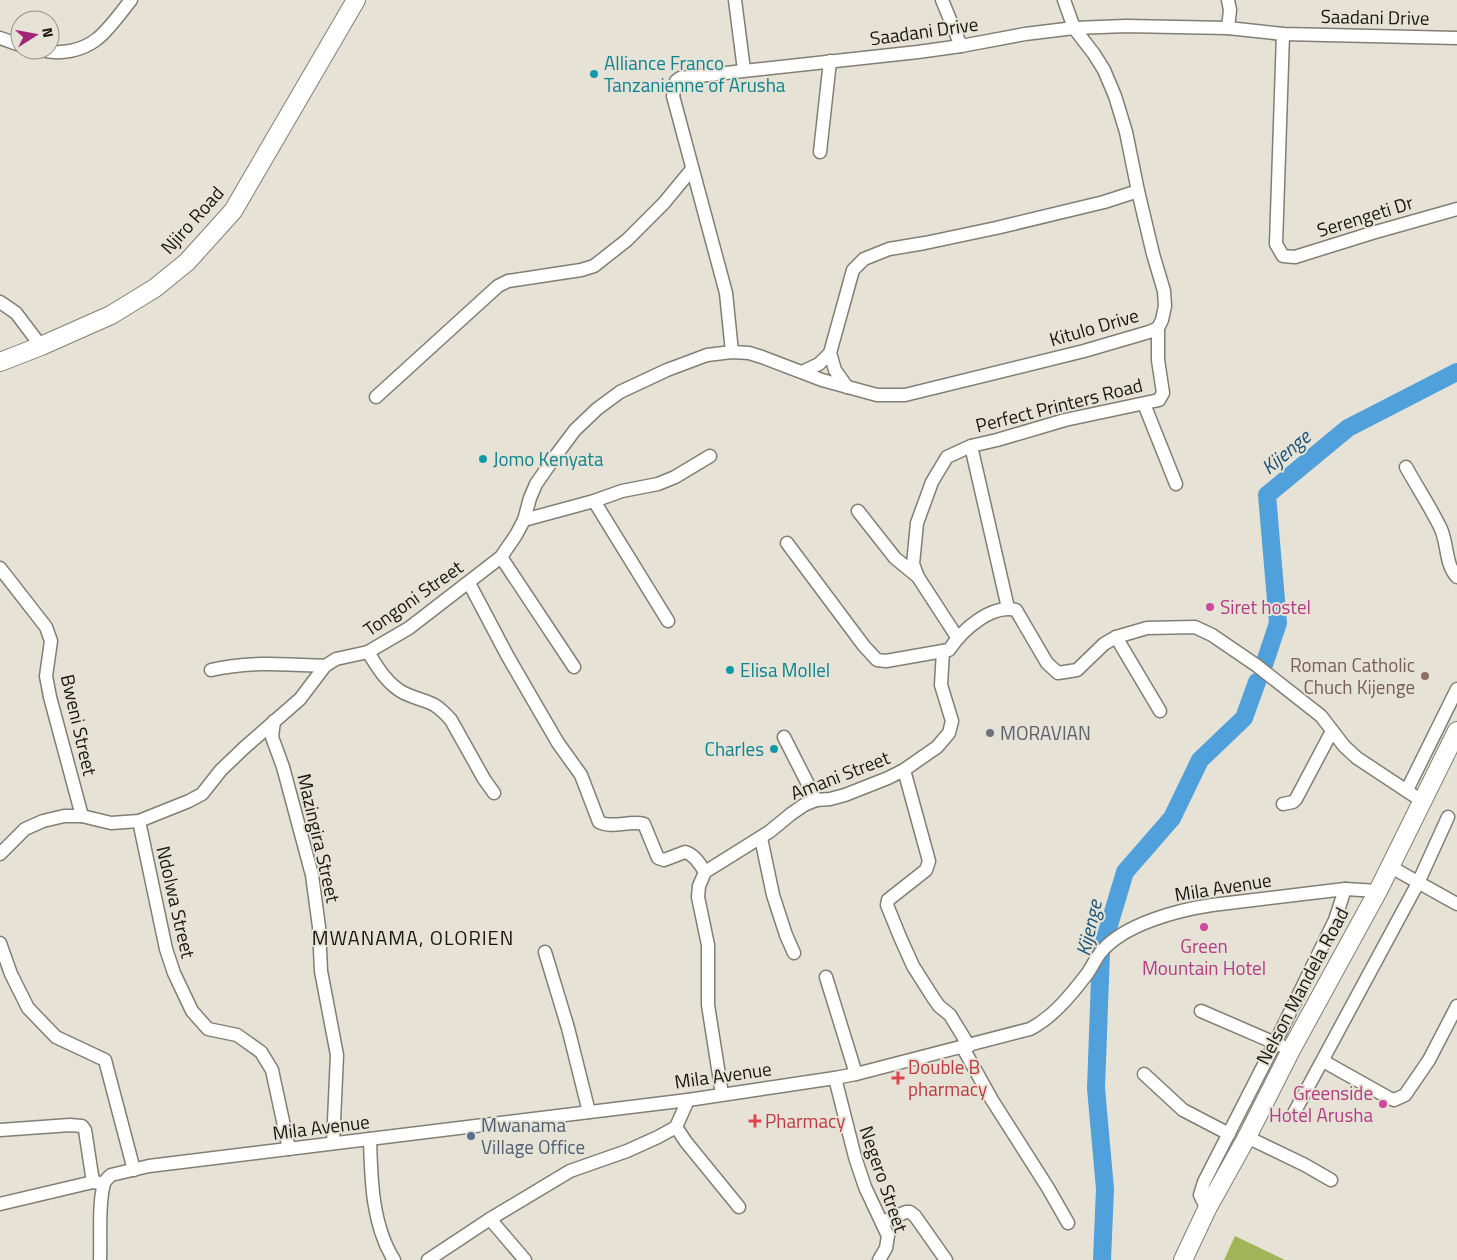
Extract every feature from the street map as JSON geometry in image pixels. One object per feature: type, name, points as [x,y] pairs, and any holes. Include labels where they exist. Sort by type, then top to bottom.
[{"type":"main road","name":"Njiro Road","points":[[0,362],[111,315],[155,288],[187,262],[233,211],[356,0]]},
{"type":"main road","name":"Nelson Mandela Road","points":[[1183,1260],[1207,1209],[1247,1137],[1283,1047],[1378,891],[1457,730]]},
{"type":"street","points":[[60,52],[76,50],[98,39],[131,0]]},
{"type":"street","points":[[735,0],[744,70]]},
{"type":"street","points":[[942,0],[961,46]]},
{"type":"street","name":"Kitulo Drive","points":[[732,352],[749,353],[847,387],[877,395],[905,395],[1084,352],[1158,328],[1165,306],[1164,291],[1153,254],[1126,132],[1104,70],[1074,28],[1064,0]]},
{"type":"street","points":[[1228,0],[1230,10],[1228,28]]},
{"type":"street","name":"Saadani Drive","points":[[732,352],[726,293],[714,255],[672,96],[676,80],[680,78],[961,46],[1024,34],[1074,28],[1126,26],[1228,28],[1283,34],[1457,38]]},
{"type":"street","name":"Serengeti Dr","points":[[1283,34],[1276,244],[1283,256],[1295,257],[1457,209]]},
{"type":"street","points":[[820,152],[830,61]]},
{"type":"street","points":[[376,397],[498,286],[508,281],[581,270],[600,262],[664,203],[692,169]]},
{"type":"street","points":[[847,387],[835,370],[830,353],[853,270],[864,259],[889,249],[996,228],[1104,202],[1138,191]]},
{"type":"street","points":[[0,302],[16,312],[41,346]]},
{"type":"street","name":"Perfect Printers Road","points":[[957,637],[918,577],[913,564],[917,523],[932,482],[947,457],[971,446],[1065,420],[1159,400],[1163,393],[1158,360],[1158,328]]},
{"type":"street","name":"Tongoni Street","points":[[325,666],[336,660],[368,652],[409,628],[501,557],[516,536],[524,520],[536,484],[575,430],[597,409],[620,392],[667,370],[707,355],[732,352]]},
{"type":"street","points":[[802,372],[818,364],[830,353]]},
{"type":"street","points":[[1144,404],[1176,484]]},
{"type":"street","points":[[971,446],[1008,608]]},
{"type":"street","points":[[524,520],[675,477],[710,456]]},
{"type":"street","points":[[1406,467],[1441,530],[1448,561],[1457,577]]},
{"type":"street","points":[[594,501],[668,622]]},
{"type":"street","points":[[858,512],[895,558],[918,577]]},
{"type":"street","points":[[787,543],[864,646],[878,660],[886,661],[949,650],[957,637],[976,622],[1008,608],[1016,610],[1047,663],[1058,673],[1077,670],[1104,644],[1116,637],[1147,628],[1195,627],[1212,635],[1256,665],[1321,716],[1357,758],[1422,801]]},
{"type":"street","points":[[501,557],[574,667]]},
{"type":"street","name":"Bweni Street","points":[[0,568],[46,627],[51,641],[46,676],[82,816]]},
{"type":"street","points":[[469,582],[533,700],[558,743],[581,775],[599,822],[602,824],[638,822],[644,824],[658,858],[664,860],[685,852],[695,858],[705,872],[699,886],[698,897],[708,946],[708,1005],[722,1094]]},
{"type":"street","points":[[1116,637],[1160,711]]},
{"type":"street","name":"Amani Street","points":[[705,872],[761,838],[804,805],[816,800],[845,795],[904,770],[937,747],[949,733],[952,721],[941,685],[943,651]]},
{"type":"street","points":[[368,652],[390,683],[404,693],[434,703],[444,711],[494,794]]},
{"type":"street","points":[[211,670],[232,665],[256,663],[325,666]]},
{"type":"street","points":[[0,854],[25,829],[43,820],[64,816],[82,816],[111,823],[139,822],[202,794],[221,770],[300,699],[325,666]]},
{"type":"street","points":[[1407,790],[1457,689]]},
{"type":"street","name":"Mazingira Street","points":[[274,721],[272,737],[283,767],[312,875],[321,971],[337,1055],[334,1143]]},
{"type":"street","points":[[1283,804],[1293,802],[1296,799],[1332,731]]},
{"type":"street","points":[[784,738],[816,800]]},
{"type":"street","points":[[904,770],[929,861],[926,870],[888,900],[887,905],[913,966],[939,1006],[950,1015],[992,1100],[1068,1223]]},
{"type":"street","points":[[1294,1113],[1418,883],[1448,817]]},
{"type":"street","name":"Ndolwa Street","points":[[139,822],[166,948],[174,973],[192,1011],[208,1029],[237,1034],[261,1052],[272,1070],[289,1150]]},
{"type":"street","points":[[761,838],[773,895],[794,953]]},
{"type":"street","points":[[1389,866],[1457,904]]},
{"type":"street","points":[[1207,1209],[1200,1195],[1204,1182],[1229,1134],[1283,1047],[1335,920],[1345,889]]},
{"type":"street","name":"Mila Avenue","points":[[0,1204],[99,1183],[111,1175],[149,1166],[688,1100],[856,1074],[966,1047],[1030,1029],[1042,1023],[1052,1015],[1088,974],[1101,952],[1114,940],[1139,926],[1197,907],[1345,889],[1378,891]]},
{"type":"street","points":[[0,943],[11,974],[28,1008],[56,1037],[105,1060],[134,1170]]},
{"type":"street","points":[[544,952],[568,1028],[589,1112]]},
{"type":"street","points":[[826,977],[856,1074]]},
{"type":"street","points":[[1323,1061],[1388,1098],[1400,1099],[1405,1095],[1429,1060],[1457,1006]]},
{"type":"street","points":[[1200,1012],[1283,1047]]},
{"type":"street","points":[[1144,1074],[1182,1110],[1229,1134]]},
{"type":"street","name":"Negero Street","points":[[835,1078],[855,1157],[865,1187],[888,1236],[888,1242],[879,1260]]},
{"type":"street","points":[[428,1260],[490,1219],[570,1171],[627,1151],[676,1127],[688,1100]]},
{"type":"street","points":[[0,1130],[70,1125],[82,1126],[85,1130],[99,1183],[101,1217],[100,1260]]},
{"type":"street","points":[[676,1127],[739,1207]]},
{"type":"street","points":[[1247,1137],[1305,1165],[1331,1180]]},
{"type":"street","points":[[370,1139],[373,1192],[379,1224],[384,1240],[394,1260]]},
{"type":"street","points":[[882,1222],[910,1212],[915,1216],[946,1260]]},
{"type":"street","points":[[490,1219],[525,1260]]},
{"type":"green space","points":[[1235,1236],[1285,1260],[1224,1260]]},
{"type":"waterway","name":"Kijenge","points":[[1264,665],[1278,623],[1267,495],[1348,428],[1457,372]]},
{"type":"waterway","name":"Kijenge","points":[[1102,1260],[1105,1189],[1096,1088],[1101,952],[1125,872],[1172,818],[1200,760],[1244,718],[1257,682]]},
{"type":"place","name":"Alliance Franco Tanzanienne of Arusha","points":[[594,74]]},
{"type":"place","name":"Jomo Kenyata","points":[[483,459]]},
{"type":"place","name":"Siret hostel","points":[[1210,607]]},
{"type":"place","name":"Elisa Mollel","points":[[730,670]]},
{"type":"place","name":"Roman Catholic Chuch Kijenge","points":[[1425,676]]},
{"type":"place","name":"MORAVIAN","points":[[990,733]]},
{"type":"place","name":"Charles","points":[[774,749]]},
{"type":"place","name":"Green Mountain Hotel","points":[[1204,927]]},
{"type":"place","name":"Double B pharmacy","points":[[898,1078]]},
{"type":"place","name":"Greenside Hotel Arusha","points":[[1383,1104]]},
{"type":"place","name":"Pharmacy","points":[[755,1121]]},
{"type":"place","name":"Mwanama Village Office","points":[[471,1136]]},
{"type":"district","name":"MWANAMA, OLORIEN","points":[[413,938]]}]
